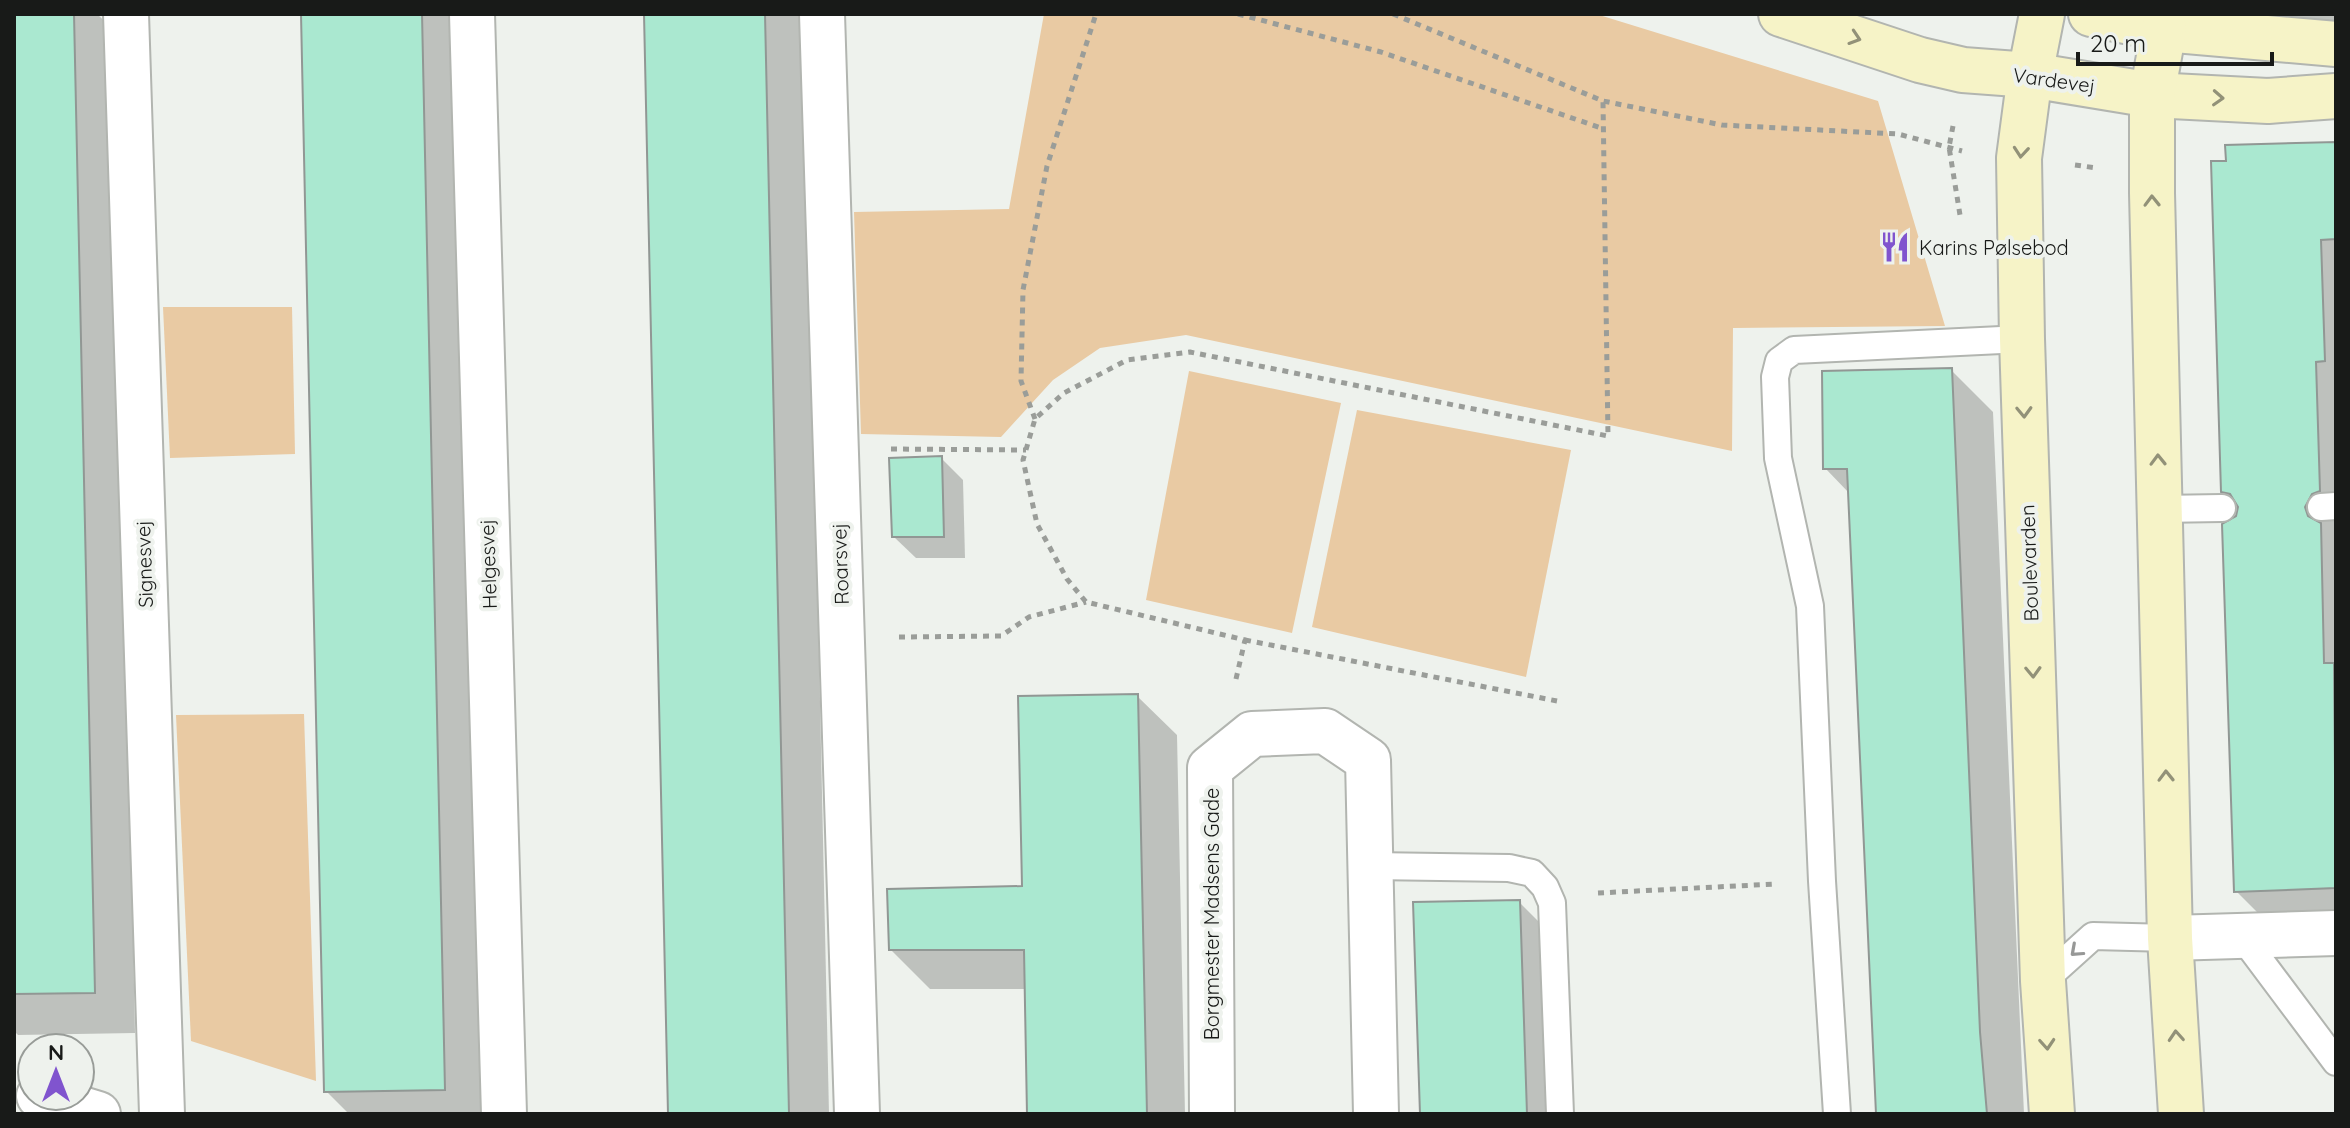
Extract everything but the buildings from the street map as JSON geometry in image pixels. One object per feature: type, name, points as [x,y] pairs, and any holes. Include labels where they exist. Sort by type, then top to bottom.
[{"type":"main road","name":"Vardevej","points":[[1781,14],[1920,60],[1963,70],[2030,75],[2152,95],[2268,101],[2336,96]]},
{"type":"main road","name":"Boulevarden","points":[[2042,14],[2019,158],[2043,981],[2052,1114]]},
{"type":"main road","points":[[2091,14],[2336,44]]},
{"type":"main road","points":[[2165,22],[2152,95],[2170,938],[2181,1114]]},
{"type":"street","name":"Signesvej","points":[[126,14],[162,1114]]},
{"type":"street","name":"Helgesvej","points":[[472,14],[504,1114]]},
{"type":"street","name":"Roarsvej","points":[[822,14],[857,1114]]},
{"type":"street","points":[[1252,734],[1325,731],[1368,760],[1376,1114]]},
{"type":"street","name":"Borgmester Madsens Gade","points":[[1212,1114],[1210,768],[1252,734]]},
{"type":"street","points":[[2170,938],[2336,933]]},
{"type":"lane","points":[[1837,1114],[1822,881],[1810,606],[1778,458],[1775,377],[1779,361],[1794,350],[2022,339]]},
{"type":"lane","points":[[2159,509],[2222,508]]},
{"type":"lane","points":[[1371,866],[1509,868],[1532,873],[1545,887],[1552,903],[1560,1114]]},
{"type":"lane","points":[[2241,935],[2336,1062]]},
{"type":"lane","points":[[2043,981],[2093,936],[2170,938]]},
{"type":"path","points":[[1035,419],[1021,381],[1023,290],[1047,166],[1096,14]]},
{"type":"path","points":[[1238,14],[1381,52],[1604,129]]},
{"type":"path","points":[[1393,14],[1603,101],[1722,125],[1898,134]]},
{"type":"path","points":[[1086,602],[1067,579],[1037,524],[1023,460],[1035,419],[1064,393],[1127,360],[1190,352],[1608,436],[1603,101]]},
{"type":"path","points":[[836,449],[1026,450]]},
{"type":"path","points":[[943,636],[1001,636],[1029,617],[1086,602],[1245,640],[1557,701]]},
{"type":"path","points":[[1245,640],[1233,696],[1252,734]]},
{"type":"path","points":[[1549,896],[1822,881]]},
{"type":"shaded area","points":[[1044,14],[1596,14],[1878,101],[1945,326],[1733,328],[1732,451],[1186,335],[1100,348],[1053,380],[1001,437],[861,434],[854,212],[1009,209]]},
{"type":"shaded area","points":[[163,307],[292,307],[295,454],[170,458]]},
{"type":"shaded area","points":[[1189,371],[1341,403],[1292,633],[1146,600]]},
{"type":"shaded area","points":[[1357,410],[1571,450],[1526,677],[1312,627]]},
{"type":"shaded area","points":[[304,714],[316,1081],[191,1041],[176,715]]},
{"type":"place","name":"Karins Pølsebod","points":[[1895,247]]}]
